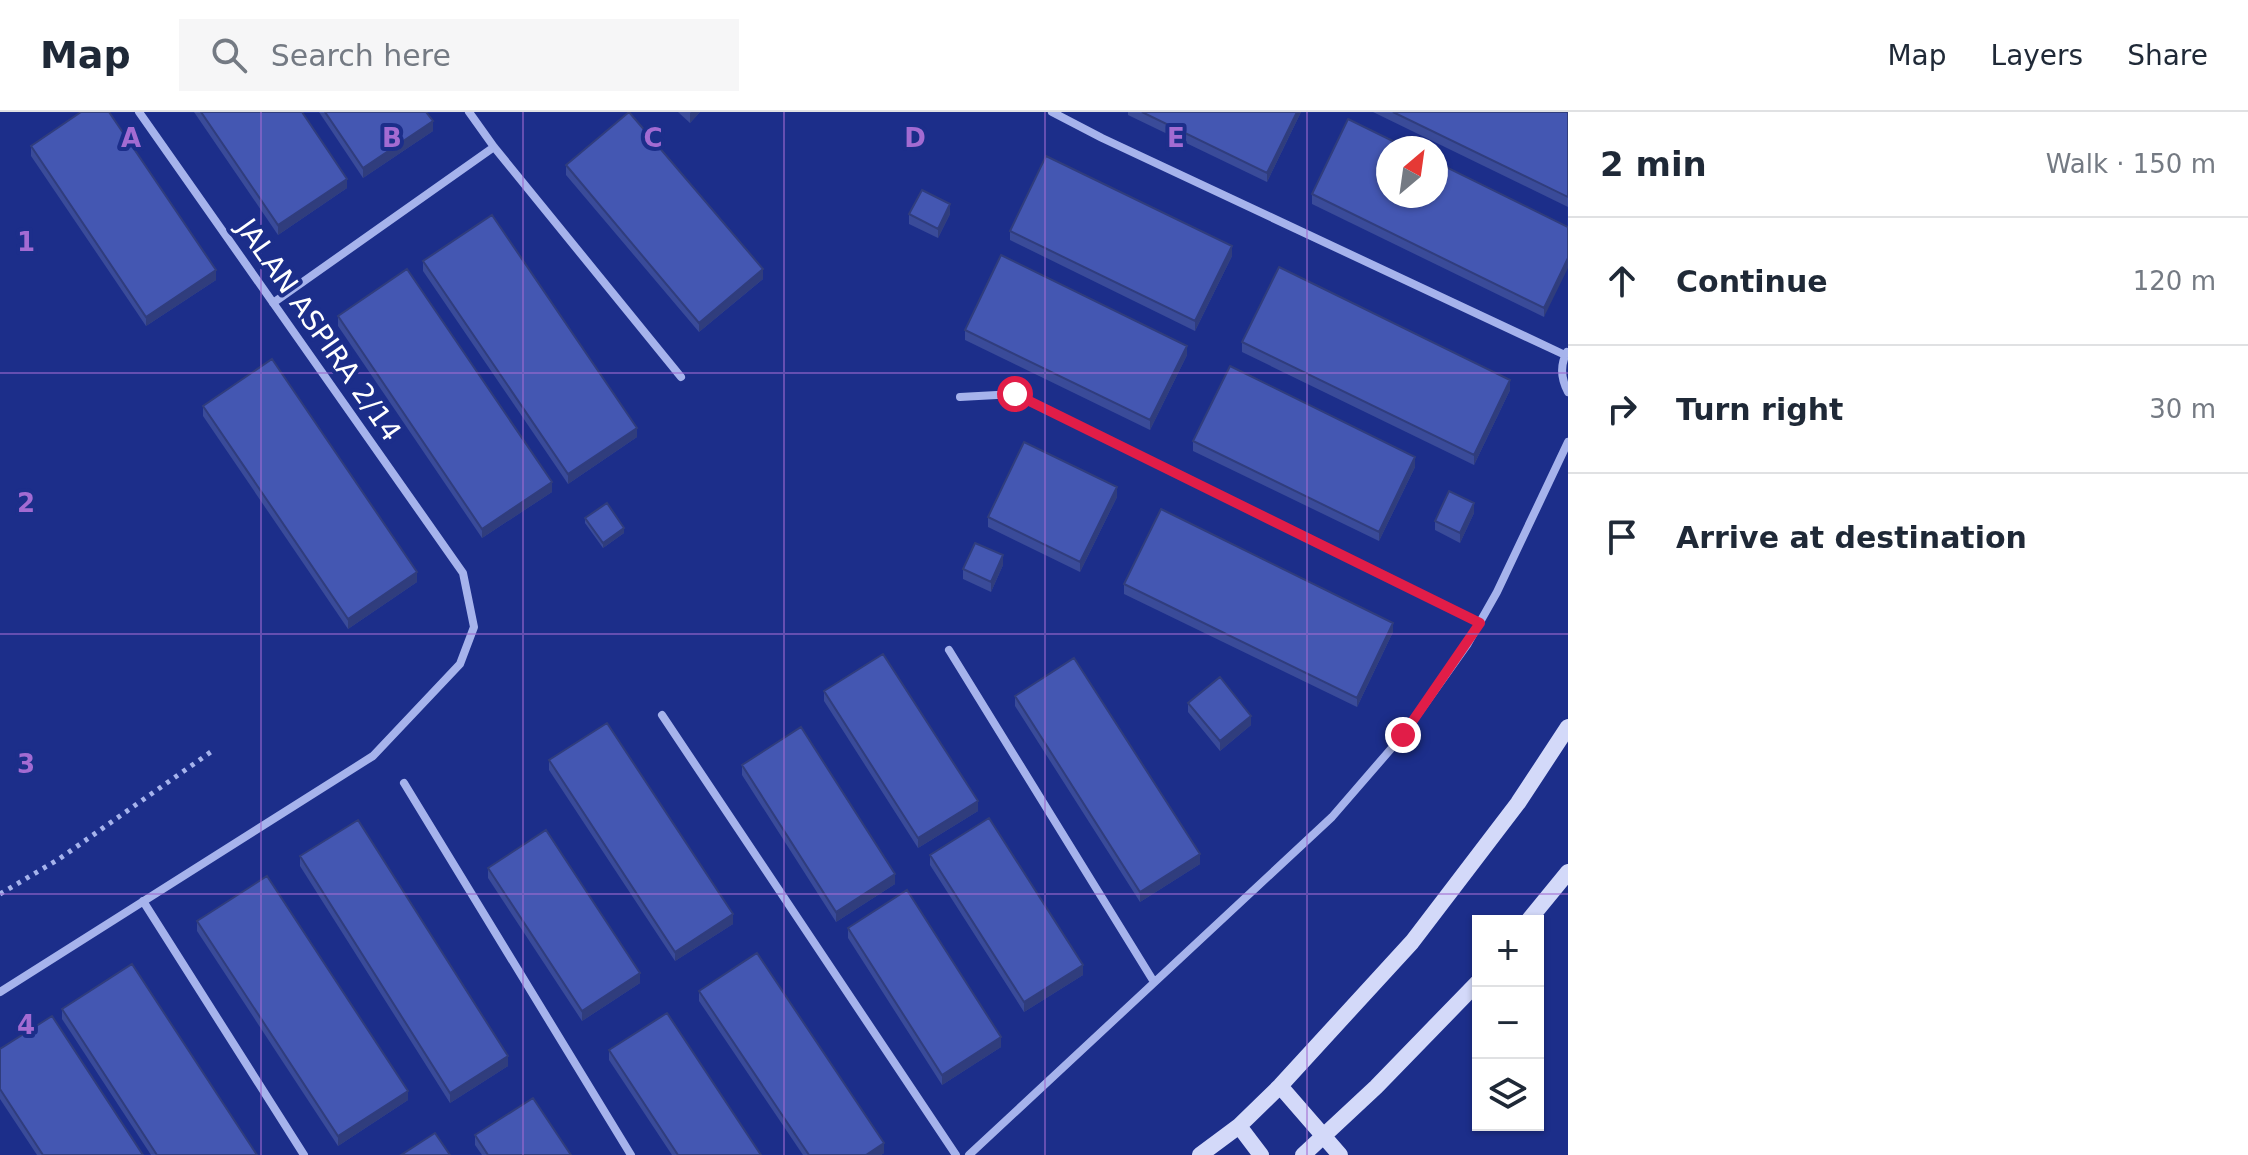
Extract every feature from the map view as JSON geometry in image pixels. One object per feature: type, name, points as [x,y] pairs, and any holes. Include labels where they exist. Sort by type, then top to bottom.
[{"type":"main road","points":[[1200,1155],[1239,1126],[1280,1086],[1412,942],[1518,803],[1568,727]]},
{"type":"main road","points":[[1533,915],[1568,872]]},
{"type":"main road","points":[[1303,1155],[1376,1087],[1473,987]]},
{"type":"main road","points":[[1280,1086],[1340,1155]]},
{"type":"main road","points":[[1239,1126],[1261,1155]]},
{"type":"street","name":"JALAN ASPIRA 2/14","points":[[139,112],[463,573],[474,627],[460,664],[373,756],[143,901]]},
{"type":"street","points":[[469,112],[681,377]]},
{"type":"street","points":[[1052,112],[1566,353],[1562,379],[1568,392]]},
{"type":"street","points":[[273,303],[494,147]]},
{"type":"street","points":[[960,397],[1015,394],[1480,623]]},
{"type":"street","points":[[969,1155],[1332,817],[1403,735],[1480,623],[1568,442]]},
{"type":"street","points":[[949,650],[1154,982]]},
{"type":"street","points":[[662,715],[956,1155]]},
{"type":"street","points":[[404,783],[631,1155]]},
{"type":"street","points":[[0,992],[143,901],[304,1155]]},
{"type":"path","points":[[0,894],[59,859],[215,749]]},
{"type":"building","points":[[81,112],[109,112],[216,270],[146,317],[31,146]]},
{"type":"building","points":[[201,112],[302,112],[347,179],[278,225]]},
{"type":"building","points":[[325,112],[426,112],[433,121],[363,168]]},
{"type":"building","points":[[629,112],[763,269],[699,323],[566,165]]},
{"type":"building","points":[[1142,112],[1297,112],[1267,173]]},
{"type":"building","points":[[1393,112],[1568,112],[1568,197],[1448,139],[1448,136]]},
{"type":"building","points":[[1348,119],[1383,136],[1376,136],[1376,208],[1448,208],[1448,168],[1568,227],[1568,258],[1544,308],[1312,194]]},
{"type":"building","points":[[1046,156],[1232,246],[1195,321],[1010,231]]},
{"type":"building","points":[[922,190],[950,204],[938,229],[909,214]]},
{"type":"building","points":[[492,215],[637,428],[568,474],[423,261]]},
{"type":"building","points":[[1001,255],[1187,346],[1150,420],[965,330]]},
{"type":"building","points":[[1279,267],[1510,380],[1474,455],[1242,342]]},
{"type":"building","points":[[407,269],[552,482],[482,529],[338,316]]},
{"type":"building","points":[[272,359],[417,572],[348,619],[203,406]]},
{"type":"building","points":[[1230,366],[1415,457],[1379,532],[1193,441]]},
{"type":"building","points":[[1024,442],[1117,487],[1080,562],[988,517]]},
{"type":"building","points":[[1449,491],[1474,503],[1460,533],[1435,521]]},
{"type":"building","points":[[607,503],[624,528],[603,543],[585,518]]},
{"type":"building","points":[[1161,509],[1393,623],[1357,698],[1124,584]]},
{"type":"building","points":[[975,543],[1003,555],[991,582],[963,569]]},
{"type":"building","points":[[883,654],[978,801],[918,838],[824,691]]},
{"type":"building","points":[[1074,658],[1200,854],[1140,892],[1015,696]]},
{"type":"building","points":[[1220,677],[1251,716],[1220,741],[1188,703]]},
{"type":"building","points":[[607,723],[733,914],[675,952],[549,760]]},
{"type":"building","points":[[801,727],[895,874],[836,912],[742,765]]},
{"type":"building","points":[[989,818],[1083,965],[1024,1002],[930,855]]},
{"type":"building","points":[[358,820],[508,1056],[450,1093],[300,856]]},
{"type":"building","points":[[546,830],[640,973],[582,1011],[488,868]]},
{"type":"building","points":[[267,876],[408,1091],[338,1136],[197,921]]},
{"type":"building","points":[[907,890],[1001,1037],[942,1075],[848,928]]},
{"type":"building","points":[[757,953],[884,1143],[866,1155],[809,1155],[699,991]]},
{"type":"building","points":[[132,964],[257,1155],[157,1155],[62,1009]]},
{"type":"building","points":[[667,1013],[761,1155],[678,1155],[609,1050]]},
{"type":"building","points":[[52,1016],[143,1155],[43,1155],[0,1089],[0,1049]]},
{"type":"building","points":[[533,1098],[571,1155],[488,1155],[475,1135]]},
{"type":"building","points":[[435,1133],[450,1155],[401,1155]]},
{"type":"route","points":[[1015,394],[1480,623],[1403,735]]}]
